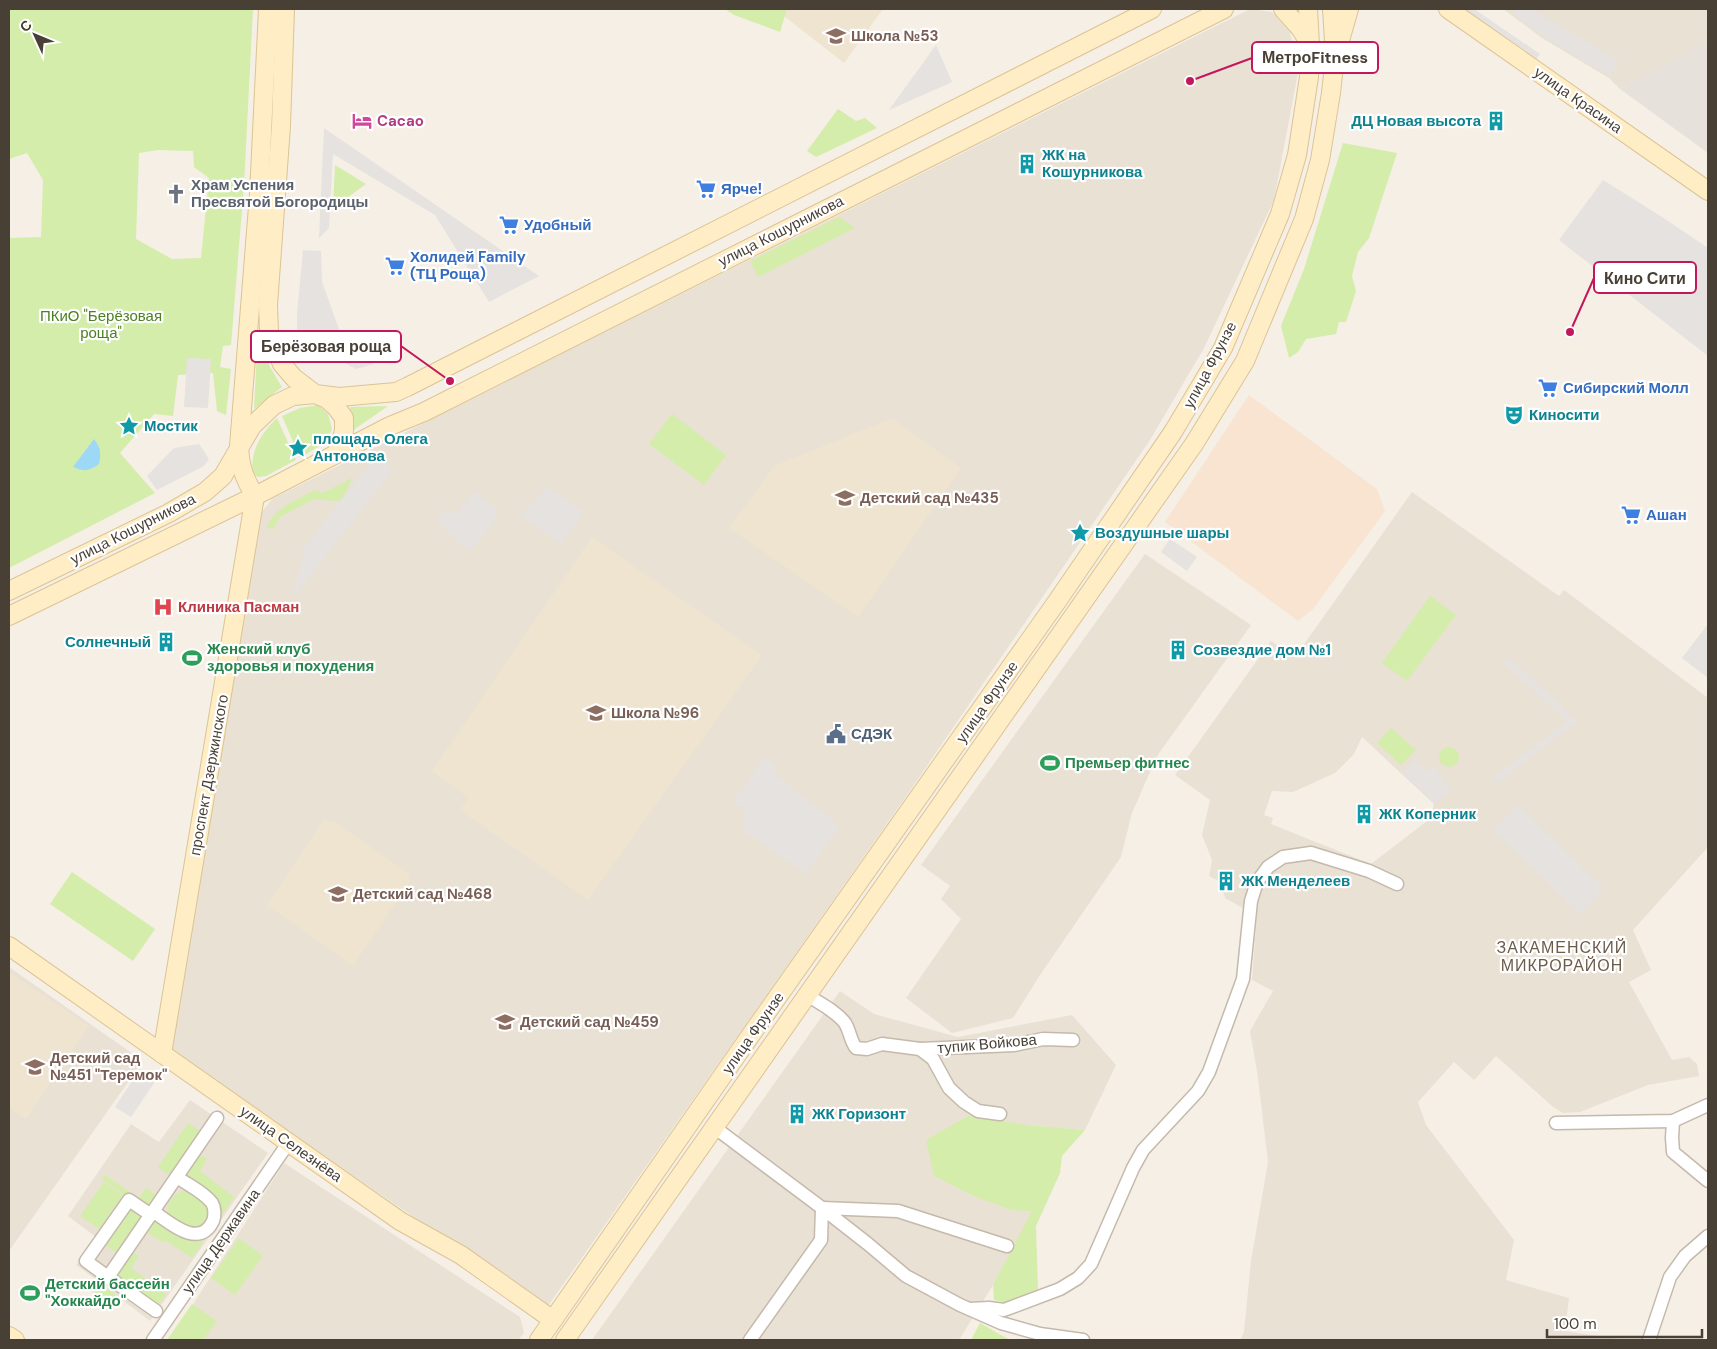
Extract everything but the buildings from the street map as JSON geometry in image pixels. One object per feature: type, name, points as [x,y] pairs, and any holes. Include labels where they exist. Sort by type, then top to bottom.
[{"type":"main road","points":[[268,9],[260,194],[239,446],[240,462],[245,480],[255,496],[338,453],[344,431],[344,418],[327,400],[314,394],[294,378],[282,364],[269,332],[268,319],[281,126],[285,9]]},
{"type":"main road","name":"улица Кошурникова","points":[[314,394],[339,397],[396,392],[407,387],[1152,9]]},
{"type":"main road","name":"улица Кошурникова","points":[[338,453],[390,426],[424,412],[1224,9]]},
{"type":"main road","points":[[1283,9],[1300,28],[1310,45]]},
{"type":"main road","name":"улица Фрунзе","points":[[539,1340],[1012,666],[1173,432],[1223,348],[1280,214],[1297,155],[1307,90],[1310,45],[1308,9]]},
{"type":"main road","name":"улица Красина","points":[[1448,9],[1708,191]]},
{"type":"main road","name":"улица Фрунзе","points":[[570,1338],[714,1127],[1032,678],[1194,444],[1245,361],[1304,219],[1323,142],[1335,56],[1345,10]]},
{"type":"main road","points":[[239,446],[252,426],[274,405],[293,396],[314,394]]},
{"type":"main road","name":"улица Кошурникова","points":[[9,591],[169,513],[206,492],[223,476],[239,446]]},
{"type":"main road","name":"улица Кошурникова","points":[[9,616],[255,496]]},
{"type":"main road","name":"проспект Дзержинского","points":[[162,1054],[255,496]]},
{"type":"main road","points":[[1012,666],[1032,678]]},
{"type":"main road","points":[[952,751],[971,764]]},
{"type":"main road","name":"улица Селезнёва","points":[[9,946],[400,1221],[461,1256],[552,1320]]},
{"type":"main road","points":[[9,1336],[15,1340]]},
{"type":"street","points":[[970,1309],[989,1308],[1004,1310],[1060,1289],[1078,1278],[1091,1264],[1132,1168],[1143,1150],[1193,1098],[1210,1072],[1243,979],[1251,901],[1257,882],[1268,868],[1282,857],[1311,853],[1369,871],[1397,884]]},
{"type":"street","points":[[807,995],[840,1017],[846,1025],[851,1042],[856,1048],[868,1049],[882,1044],[920,1049]]},
{"type":"street","name":"тупик Войкова","points":[[920,1049],[1014,1045],[1044,1039],[1073,1040]]},
{"type":"street","name":"тупик Войкова","points":[[920,1049],[933,1059],[949,1088],[964,1102],[978,1111],[1000,1114]]},
{"type":"street","points":[[1556,1123],[1674,1121],[1708,1106]]},
{"type":"street","points":[[108,1277],[217,1118]]},
{"type":"street","points":[[1674,1121],[1673,1152],[1708,1181]]},
{"type":"street","points":[[714,1127],[822,1208],[906,1276],[1001,1323],[1040,1334],[1083,1340]]},
{"type":"street","name":"улица Державина","points":[[153,1340],[289,1142]]},
{"type":"street","points":[[156,1311],[86,1261],[129,1200],[188,1234],[195,1234],[209,1228],[215,1216],[211,1202],[177,1177]]},
{"type":"street","points":[[750,1340],[821,1240],[822,1208]]},
{"type":"street","points":[[822,1208],[898,1211],[1007,1246]]},
{"type":"street","points":[[1649,1340],[1670,1277],[1685,1256],[1708,1236]]},
{"type":"street","name":"улица Селезнёва","points":[[552,1320],[570,1338]]},
{"type":"shaded area","name":"Школа №53","points":[[775,9],[883,9],[844,63]]},
{"type":"shaded area","points":[[1250,9],[1272,12],[1290,32],[1299,67],[1274,200],[1204,348],[1150,440],[907,795],[548,1306],[543,1306],[168,1048],[258,517],[272,499]]},
{"type":"shaded area","points":[[1461,9],[1474,9],[1540,54],[1536,60]]},
{"type":"shaded area","points":[[1503,9],[1708,9],[1708,40],[1620,89],[1609,78],[1542,38]]},
{"type":"shaded area","points":[[1517,9],[1531,9],[1619,61],[1610,76],[1544,37],[1514,14]]},
{"type":"shaded area","points":[[1708,40],[1708,153],[1620,89]]},
{"type":"shaded area","points":[[936,45],[952,82],[889,110]]},
{"type":"shaded area","points":[[324,128],[539,276],[489,302],[435,215],[333,154],[329,228],[319,238]]},
{"type":"shaded area","points":[[1603,180],[1708,248],[1708,356],[1559,240]]},
{"type":"shaded area","points":[[303,250],[321,251],[322,282],[340,332],[374,364],[356,369],[315,347],[297,349],[297,314]]},
{"type":"shaded area","points":[[187,358],[211,359],[208,408],[184,407]]},
{"type":"shaded area","points":[[1249,395],[1377,489],[1385,511],[1313,609],[1298,621],[1165,522]]},
{"type":"shaded area","name":"Детский сад №435","points":[[892,418],[961,468],[858,617],[729,528],[774,466]]},
{"type":"shaded area","points":[[199,444],[209,459],[204,466],[157,490],[147,476],[174,448]]},
{"type":"shaded area","points":[[375,457],[393,469],[295,596],[293,595],[305,546]]},
{"type":"shaded area","points":[[547,487],[584,512],[560,544],[520,515]]},
{"type":"shaded area","points":[[474,491],[496,508],[496,519],[472,551],[459,544],[436,520],[445,508],[455,515]]},
{"type":"shaded area","points":[[1412,492],[1559,596],[1564,590],[1708,698],[1708,847],[1633,930],[1651,970],[1629,982],[1672,1060],[1689,1057],[1697,1064],[1699,1076],[1648,1085],[1580,1112],[1563,1113],[1553,1107],[1496,1056],[1474,1080],[1454,1062],[1418,1102],[1426,1125],[1514,1240],[1506,1280],[1569,1298],[1565,1331],[1625,1340],[1240,1340],[1244,1332],[1251,1261],[1268,1162],[1258,1078],[1250,1031],[1273,991],[1252,980],[1257,916],[1225,898],[1221,882],[1209,876],[1212,860],[1202,835],[1210,800],[1175,775],[1271,641],[1295,657]],"holes":[[[1362,737],[1434,804],[1431,818],[1371,864],[1271,824],[1273,818],[1264,815],[1272,791],[1293,792],[1335,773],[1354,754]]]},
{"type":"shaded area","name":"Школа №96","points":[[592,537],[762,655],[588,900],[460,810],[469,798],[432,771]]},
{"type":"shaded area","points":[[1170,539],[1197,557],[1187,571],[1161,552]]},
{"type":"shaded area","points":[[1145,554],[1251,625],[1157,756],[1132,813],[1121,857],[1040,975],[1013,1018],[952,1033],[906,998],[961,919],[941,899],[950,886],[921,865]]},
{"type":"shaded area","points":[[1708,624],[1708,678],[1682,658]]},
{"type":"shaded area","points":[[1509,657],[1577,722],[1496,784],[1492,778],[1567,721],[1503,663]]},
{"type":"shaded area","points":[[765,756],[775,765],[776,775],[840,826],[806,873],[745,832],[743,817],[746,811],[734,801]]},
{"type":"shaded area","points":[[1414,760],[1427,771],[1433,766],[1452,790],[1435,803],[1402,773]]},
{"type":"shaded area","points":[[1518,805],[1604,889],[1580,914],[1493,830]]},
{"type":"shaded area","name":"Детский сад №468","points":[[323,820],[334,821],[408,873],[410,882],[353,966],[267,905]]},
{"type":"shaded area","points":[[9,967],[143,1061],[9,1251]]},
{"type":"shaded area","name":"Детский сад №451 \"Теремок\"","points":[[9,972],[89,1026],[26,1119],[9,1108]]},
{"type":"shaded area","points":[[840,991],[874,1014],[958,1037],[1072,1015],[1116,1065],[1085,1130],[1028,1125],[1033,1211],[993,1285],[959,1340],[592,1340]]},
{"type":"shaded area","points":[[140,1069],[156,1080],[131,1117],[115,1107]]},
{"type":"shaded area","points":[[190,1100],[268,1153],[150,1321],[121,1299],[114,1308],[87,1288],[94,1278],[76,1265],[97,1238],[68,1216],[131,1124],[159,1142]]},
{"type":"shaded area","points":[[284,1163],[520,1317],[524,1333],[518,1340],[170,1340]]},
{"type":"green space","name":"ПКиО \"Берёзовая роща\"","points":[[9,9],[253,9],[244,185],[231,345],[223,346],[220,367],[231,369],[226,415],[217,411],[213,373],[178,375],[173,416],[154,414],[120,453],[155,493],[9,568],[9,238],[41,237],[43,180],[27,153],[9,159]],"holes":[[[158,150],[193,151],[194,167],[209,178],[201,258],[172,259],[136,239],[139,153]]]},
{"type":"green space","points":[[725,9],[787,9],[780,32],[734,15]]},
{"type":"green space","points":[[838,109],[856,121],[865,118],[877,128],[816,157],[807,151]]},
{"type":"green space","points":[[1343,143],[1397,153],[1369,238],[1358,252],[1352,276],[1356,291],[1346,322],[1339,322],[1336,334],[1306,339],[1298,352],[1289,358],[1281,326],[1304,269]]},
{"type":"green space","points":[[335,165],[366,184],[333,208]]},
{"type":"green space","points":[[839,217],[855,228],[758,277],[750,261]]},
{"type":"green space","points":[[258,332],[270,367],[282,387],[254,409]]},
{"type":"green space","points":[[318,405],[328,414],[332,429],[326,442],[300,458],[282,416],[300,408]]},
{"type":"green space","points":[[388,406],[352,431],[350,407]]},
{"type":"green space","points":[[672,414],[726,455],[704,485],[649,444]]},
{"type":"green space","points":[[277,418],[296,460],[266,476],[258,477],[253,474],[252,466],[255,450],[266,430]]},
{"type":"green space","points":[[352,478],[342,499],[336,501],[314,499],[280,517],[273,529],[267,528],[275,515],[287,505],[315,490],[323,493]]},
{"type":"green space","points":[[1430,596],[1456,615],[1407,681],[1382,663]]},
{"type":"green space","points":[[1391,728],[1416,750],[1401,765],[1377,743]]},
{"type":"green space","points":[[1449,747],[1456,750],[1459,757],[1456,764],[1449,767],[1442,764],[1439,757],[1442,750]]},
{"type":"green space","points":[[72,872],[155,929],[133,961],[50,904]]},
{"type":"green space","points":[[968,1116],[1028,1125],[1085,1130],[1062,1156],[1060,1173],[1036,1226],[1038,1291],[1007,1303],[994,1300],[993,1285],[1032,1211],[1012,1210],[976,1197],[934,1176],[926,1140]]},
{"type":"green space","points":[[188,1123],[203,1133],[172,1177],[158,1167]]},
{"type":"green space","points":[[196,1152],[207,1159],[200,1171],[234,1197],[220,1218],[180,1176]]},
{"type":"green space","points":[[105,1175],[139,1198],[146,1188],[159,1197],[149,1212],[102,1179]]},
{"type":"green space","points":[[104,1182],[123,1195],[99,1229],[80,1216]]},
{"type":"green space","points":[[187,1190],[209,1203],[210,1221],[195,1231],[175,1221],[169,1215],[168,1210],[170,1201],[178,1193]]},
{"type":"green space","points":[[128,1208],[144,1219],[119,1255],[104,1244]]},
{"type":"green space","points":[[152,1215],[207,1236],[192,1258],[165,1240],[163,1243],[144,1230]]},
{"type":"green space","points":[[239,1238],[263,1256],[235,1295],[211,1278]]},
{"type":"green space","points":[[130,1250],[139,1256],[131,1268],[166,1294],[156,1309],[110,1277]]},
{"type":"green space","points":[[95,1280],[120,1298],[114,1307],[89,1288]]},
{"type":"green space","points":[[192,1304],[217,1321],[203,1340],[167,1340]]},
{"type":"green space","points":[[980,1323],[1008,1339],[1012,1340],[971,1340]]},
{"type":"water","points":[[94,439],[100,451],[99,464],[87,470],[73,467]]},
{"type":"place","name":"Школа №53","points":[[836,36]]},
{"type":"place","name":"МетроFitness","points":[[1190,81]]},
{"type":"place","name":"Cacao","points":[[362,121]]},
{"type":"place","name":"ДЦ Новая высота","points":[[1496,121]]},
{"type":"place","name":"ЖК на Кошурникова","points":[[1027,164]]},
{"type":"place","name":"Ярче!","points":[[706,189]]},
{"type":"place","name":"Храм Успения Пресвятой Богородицы","points":[[176,194]]},
{"type":"place","name":"Удобный","points":[[509,225]]},
{"type":"place","name":"Холидей Family (ТЦ Роща)","points":[[395,266]]},
{"type":"place","name":"Кино Сити","points":[[1570,332]]},
{"type":"place","name":"Берёзовая роща","points":[[450,381]]},
{"type":"place","name":"Сибирский Молл","points":[[1548,388]]},
{"type":"place","name":"Киносити","points":[[1514,415]]},
{"type":"place","name":"Мостик","points":[[129,426]]},
{"type":"place","name":"площадь Олега Антонова","points":[[298,448]]},
{"type":"place","name":"Детский сад №435","points":[[845,498]]},
{"type":"place","name":"Ашан","points":[[1631,515]]},
{"type":"place","name":"Воздушные шары","points":[[1080,533]]},
{"type":"place","name":"Клиника Пасман","points":[[163,607]]},
{"type":"place","name":"Солнечный","points":[[166,642]]},
{"type":"place","name":"Созвездие дом №1","points":[[1178,650]]},
{"type":"place","name":"Женский клуб здоровья и похудения","points":[[192,658]]},
{"type":"place","name":"Школа №96","points":[[596,713]]},
{"type":"place","name":"СДЭК","points":[[836,734]]},
{"type":"place","name":"Премьер фитнес","points":[[1050,763]]},
{"type":"place","name":"ЖК Коперник","points":[[1364,814]]},
{"type":"place","name":"ЖК Менделеев","points":[[1226,881]]},
{"type":"place","name":"Детский сад №468","points":[[338,894]]},
{"type":"place","name":"Детский сад №459","points":[[505,1022]]},
{"type":"place","name":"Детский сад №451 \"Теремок\"","points":[[35,1067]]},
{"type":"place","name":"ЖК Горизонт","points":[[797,1114]]},
{"type":"place","name":"Детский бассейн \"Хоккайдо\"","points":[[30,1293]]},
{"type":"district","name":"ЗАКАМЕНСКИЙ МИКРОРАЙОН","points":[[1562,956]]}]
